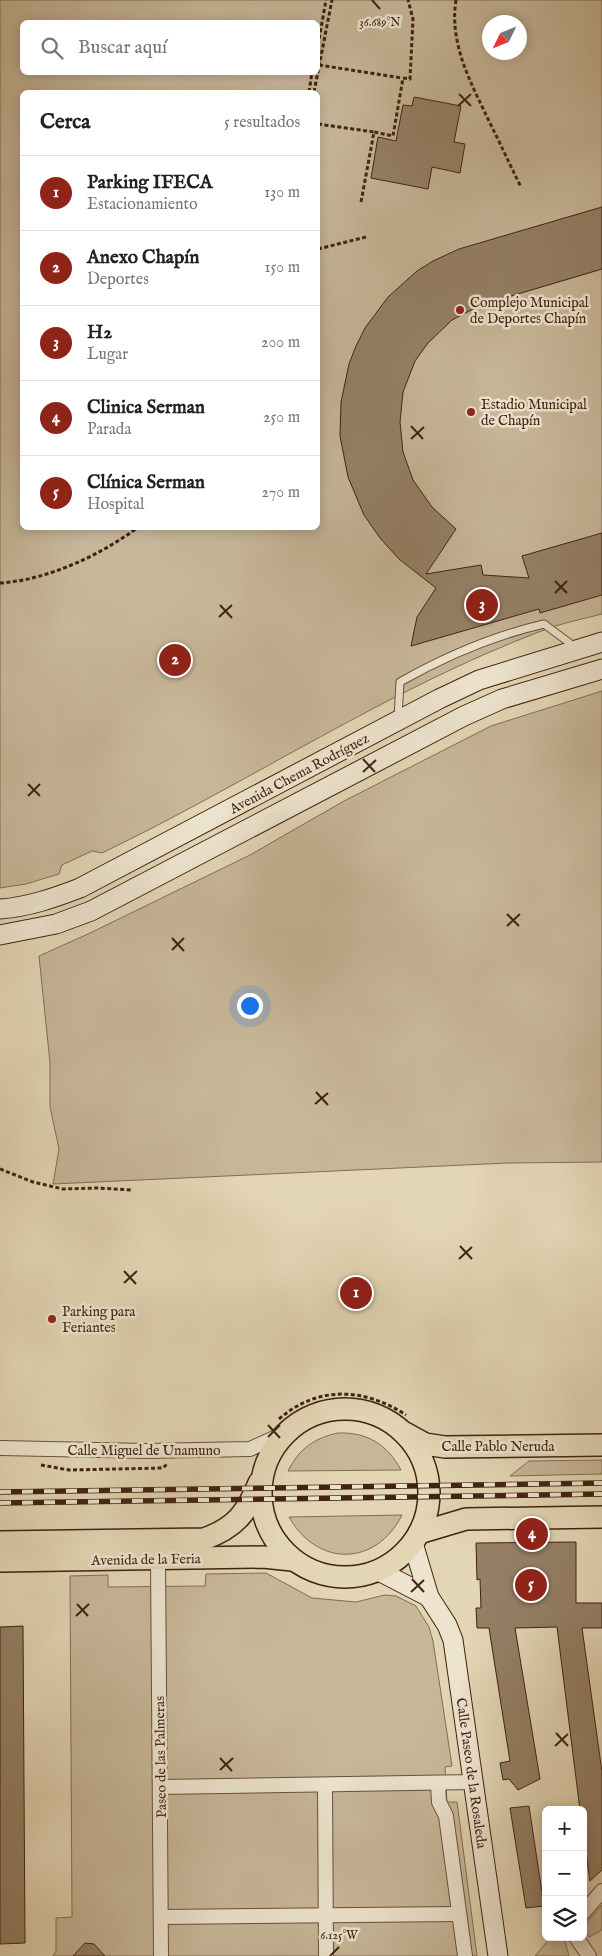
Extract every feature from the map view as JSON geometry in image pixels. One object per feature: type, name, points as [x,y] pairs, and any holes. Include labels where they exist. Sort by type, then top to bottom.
[{"type":"main road","name":"Avenida Chema Rodríguez","points":[[0,909],[19,908],[53,899],[80,888],[479,680],[602,642]]},
{"type":"main road","name":"Avenida Chema Rodríguez","points":[[0,935],[56,924],[91,911],[464,716],[502,699],[602,669]]},
{"type":"main road","points":[[335,1410],[367,1412],[398,1428],[416,1448],[426,1473],[429,1499],[423,1525],[416,1538],[399,1559],[379,1571],[357,1577],[334,1577],[312,1571],[292,1560],[276,1543],[266,1523],[260,1501],[261,1479],[270,1454],[285,1433],[299,1422],[314,1414],[335,1410]]},
{"type":"main road","name":"Calle Pablo Neruda","points":[[398,1428],[425,1444],[445,1447],[602,1445]]},
{"type":"main road","name":"Avenida de la Feria","points":[[0,1542],[204,1539],[222,1532],[238,1520],[251,1504],[261,1479]]},
{"type":"main road","points":[[416,1538],[466,1519],[602,1517]]},
{"type":"main road","name":"Calle Paseo de la Rosaleda","points":[[416,1538],[429,1597],[447,1625],[452,1640],[498,1956]]},
{"type":"main road","name":"Avenida de la Feria","points":[[0,1561],[158,1558],[264,1558],[292,1560]]},
{"type":"main road","name":"Calle Paseo de la Rosaleda","points":[[379,1571],[429,1597]]},
{"type":"street","name":"Calle Miguel de Unamuno","points":[[0,1448],[147,1451],[250,1449],[285,1433]]},
{"type":"street","name":"Paseo de las Palmeras","points":[[158,1558],[161,1956]]},
{"type":"street","points":[[160,1787],[474,1782]]},
{"type":"street","points":[[438,1784],[439,1802],[446,1816],[465,1956]]},
{"type":"street","points":[[326,1785],[326,1956]]},
{"type":"street","points":[[587,1909],[602,1892]]},
{"type":"street","points":[[161,1917],[459,1914]]},
{"type":"street","points":[[579,1941],[588,1956]]},
{"type":"lane","points":[[398,721],[400,682],[463,649],[511,632],[544,624],[578,649]]},
{"type":"path","points":[[320,34],[326,0]]},
{"type":"path","points":[[320,60],[332,0]]},
{"type":"path","points":[[320,65],[410,79],[413,19],[408,0]]},
{"type":"path","points":[[456,0],[454,25],[461,55],[472,86],[521,187]]},
{"type":"path","points":[[309,90],[312,75]]},
{"type":"path","points":[[314,90],[317,75]]},
{"type":"path","points":[[320,124],[393,136],[403,78]]},
{"type":"path","points":[[361,202],[374,132]]},
{"type":"path","points":[[320,249],[366,237]]},
{"type":"path","points":[[0,582],[29,578],[56,570],[106,547],[134,530]]},
{"type":"path","points":[[1,1170],[33,1182],[63,1189],[132,1190]]},
{"type":"shaded area","name":"Complejo Municipal de Deportes Chapín","points":[[0,0],[602,0],[602,614],[551,628],[487,653],[431,679],[102,853],[92,851],[62,865],[59,874],[26,884],[0,888]]},
{"type":"shaded area","points":[[602,691],[602,1162],[508,1163],[53,1184],[59,1149],[50,1107],[50,1063],[39,956],[250,855],[344,801],[491,726]]},
{"type":"shaded area","points":[[338,1433],[358,1435],[375,1441],[389,1453],[401,1470],[288,1471],[297,1456],[308,1446],[315,1441]]},
{"type":"shaded area","points":[[602,1460],[602,1474],[510,1476],[529,1461]]},
{"type":"shaded area","points":[[402,1515],[391,1532],[377,1544],[362,1552],[346,1554],[330,1552],[315,1545],[301,1533],[289,1517]]},
{"type":"shaded area","points":[[266,1573],[312,1598],[356,1602],[385,1595],[396,1596],[416,1606],[429,1627],[433,1641],[452,1766],[445,1767],[447,1802],[457,1802],[477,1956],[53,1956],[56,1951],[56,1918],[72,1917],[70,1576],[108,1575],[108,1587],[205,1586],[206,1574]]},
{"type":"shaded area","points":[[602,1905],[602,1930],[589,1937],[587,1934],[587,1922]]},
{"type":"shaded area","points":[[548,1941],[565,1941],[569,1956],[535,1956]]},
{"type":"building","points":[[414,97],[461,106],[454,142],[465,144],[460,173],[432,167],[428,189],[371,178],[378,137],[396,141],[403,105],[412,106]]},
{"type":"building","points":[[602,207],[602,269],[481,305],[452,320],[428,343],[415,361],[403,392],[400,422],[403,452],[413,480],[432,507],[456,529],[426,574],[481,565],[483,575],[529,578],[522,556],[602,533],[602,595],[540,613],[539,609],[411,646],[417,617],[436,588],[399,559],[380,538],[364,515],[348,477],[340,436],[341,402],[349,364],[356,346],[365,328],[388,297],[417,271],[433,261],[459,249]]},
{"type":"building","points":[[576,1542],[576,1603],[602,1603],[602,1628],[582,1628],[602,1772],[602,1870],[590,1881],[587,1860],[587,1806],[579,1806],[557,1627],[515,1628],[540,1779],[518,1790],[509,1779],[503,1780],[500,1763],[510,1761],[489,1628],[477,1628],[476,1608],[481,1608],[480,1579],[477,1580],[476,1543]]},
{"type":"building","points":[[23,1626],[25,1943],[0,1944],[0,1627]]},
{"type":"building","points":[[529,1806],[542,1893],[542,1906],[526,1908],[510,1808]]},
{"type":"building","points":[[85,1943],[94,1944],[105,1956],[73,1956]]},
{"type":"railway","points":[[0,1492],[602,1483]]},
{"type":"railway","points":[[0,1503],[602,1494]]},
{"type":"place","name":"Complejo Municipal de Deportes Chapín","points":[[460,310]]},
{"type":"place","name":"Estadio Municipal de Chapín","points":[[471,412]]},
{"type":"place","name":"H2","points":[[482,605]]},
{"type":"place","name":"Anexo Chapín","points":[[175,660]]},
{"type":"place","name":"Parking IFECA","points":[[356,1293]]},
{"type":"place","name":"Parking para Feriantes","points":[[52,1319]]},
{"type":"place","name":"Clinica Serman","points":[[532,1534]]},
{"type":"place","name":"Clínica Serman","points":[[531,1585]]}]
